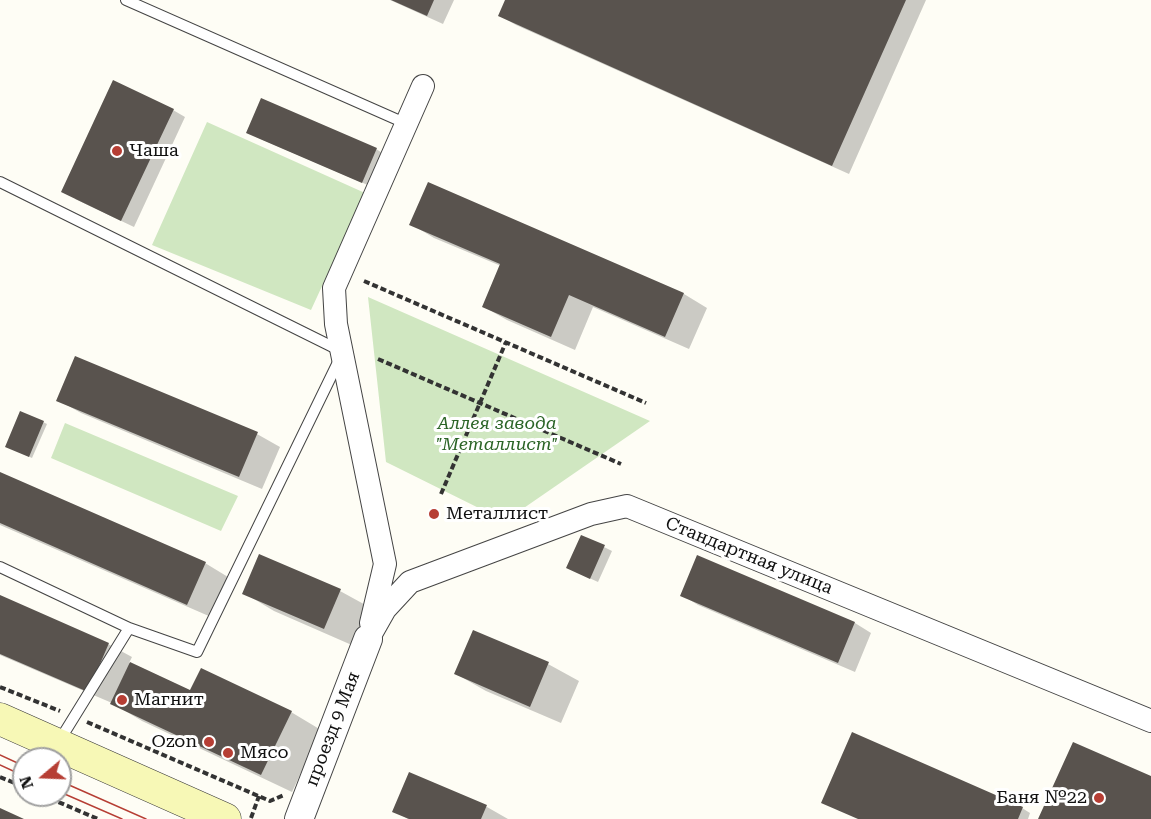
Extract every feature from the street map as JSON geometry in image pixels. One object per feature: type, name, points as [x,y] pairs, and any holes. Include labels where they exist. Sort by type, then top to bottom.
[{"type":"main road","points":[[0,719],[225,819]]},
{"type":"street","points":[[368,639],[385,564],[336,324],[334,288],[423,86]]},
{"type":"street","name":"Стандартная улица","points":[[368,639],[385,609],[410,582],[591,514],[627,506],[1151,721]]},
{"type":"street","name":"проезд 9 Мая","points":[[303,810],[368,639]]},
{"type":"lane","points":[[126,0],[406,124]]},
{"type":"lane","points":[[0,182],[343,352],[197,652],[129,628],[0,567]]},
{"type":"lane","points":[[58,743],[129,628]]},
{"type":"path","points":[[364,281],[646,403]]},
{"type":"path","points":[[441,494],[506,342]]},
{"type":"path","points":[[378,359],[621,464]]},
{"type":"path","points":[[0,687],[270,801],[288,793],[303,810]]},
{"type":"path","points":[[250,819],[259,796]]},
{"type":"path","points":[[70,807],[98,819]]},
{"type":"green space","points":[[207,122],[365,193],[311,310],[152,245]]},
{"type":"green space","name":"Аллея завода \"Металлист\"","points":[[368,297],[650,421],[505,521],[386,462]]},
{"type":"green space","points":[[65,423],[238,496],[221,531],[51,458]]},
{"type":"building","points":[[391,0],[434,0],[427,16]]},
{"type":"building","points":[[505,0],[906,0],[832,166],[498,16]]},
{"type":"building","name":"Чаша","points":[[113,80],[174,109],[121,221],[61,192]]},
{"type":"building","points":[[261,98],[377,148],[362,183],[246,133]]},
{"type":"building","points":[[428,182],[684,293],[665,337],[569,295],[551,337],[482,307],[500,264],[409,225]]},
{"type":"building","points":[[75,356],[258,432],[239,477],[56,401]]},
{"type":"building","points":[[20,411],[44,421],[29,457],[5,447]]},
{"type":"building","points":[[0,472],[206,562],[187,605],[0,523]]},
{"type":"building","points":[[581,535],[605,545],[590,579],[566,568]]},
{"type":"building","points":[[259,554],[341,589],[324,629],[242,594]]},
{"type":"building","points":[[697,555],[855,622],[838,663],[680,596]]},
{"type":"building","points":[[0,595],[109,643],[88,692],[0,654]]},
{"type":"building","points":[[473,630],[549,662],[530,707],[454,674]]},
{"type":"building","points":[[130,662],[190,690],[201,668],[292,711],[261,775],[110,704]]},
{"type":"building","points":[[852,732],[1023,807],[1018,819],[858,819],[821,803]]},
{"type":"building","name":"Баня №22","points":[[1073,742],[1151,776],[1151,819],[1038,819]]},
{"type":"building","points":[[409,772],[487,805],[481,819],[409,819],[392,812]]},
{"type":"building","points":[[0,808],[24,819],[0,819]]},
{"type":"tram line","points":[[0,755],[12,760]]},
{"type":"tram line","points":[[0,765],[12,770]]},
{"type":"tram line","points":[[72,786],[146,819]]},
{"type":"tram line","points":[[72,797],[122,819]]},
{"type":"place","name":"Чаша","points":[[117,151]]},
{"type":"place","name":"Металлист","points":[[434,514]]},
{"type":"place","name":"Магнит","points":[[122,700]]},
{"type":"place","name":"Ozon","points":[[209,742]]},
{"type":"place","name":"Мясо","points":[[228,753]]},
{"type":"place","name":"Баня №22","points":[[1099,798]]}]
